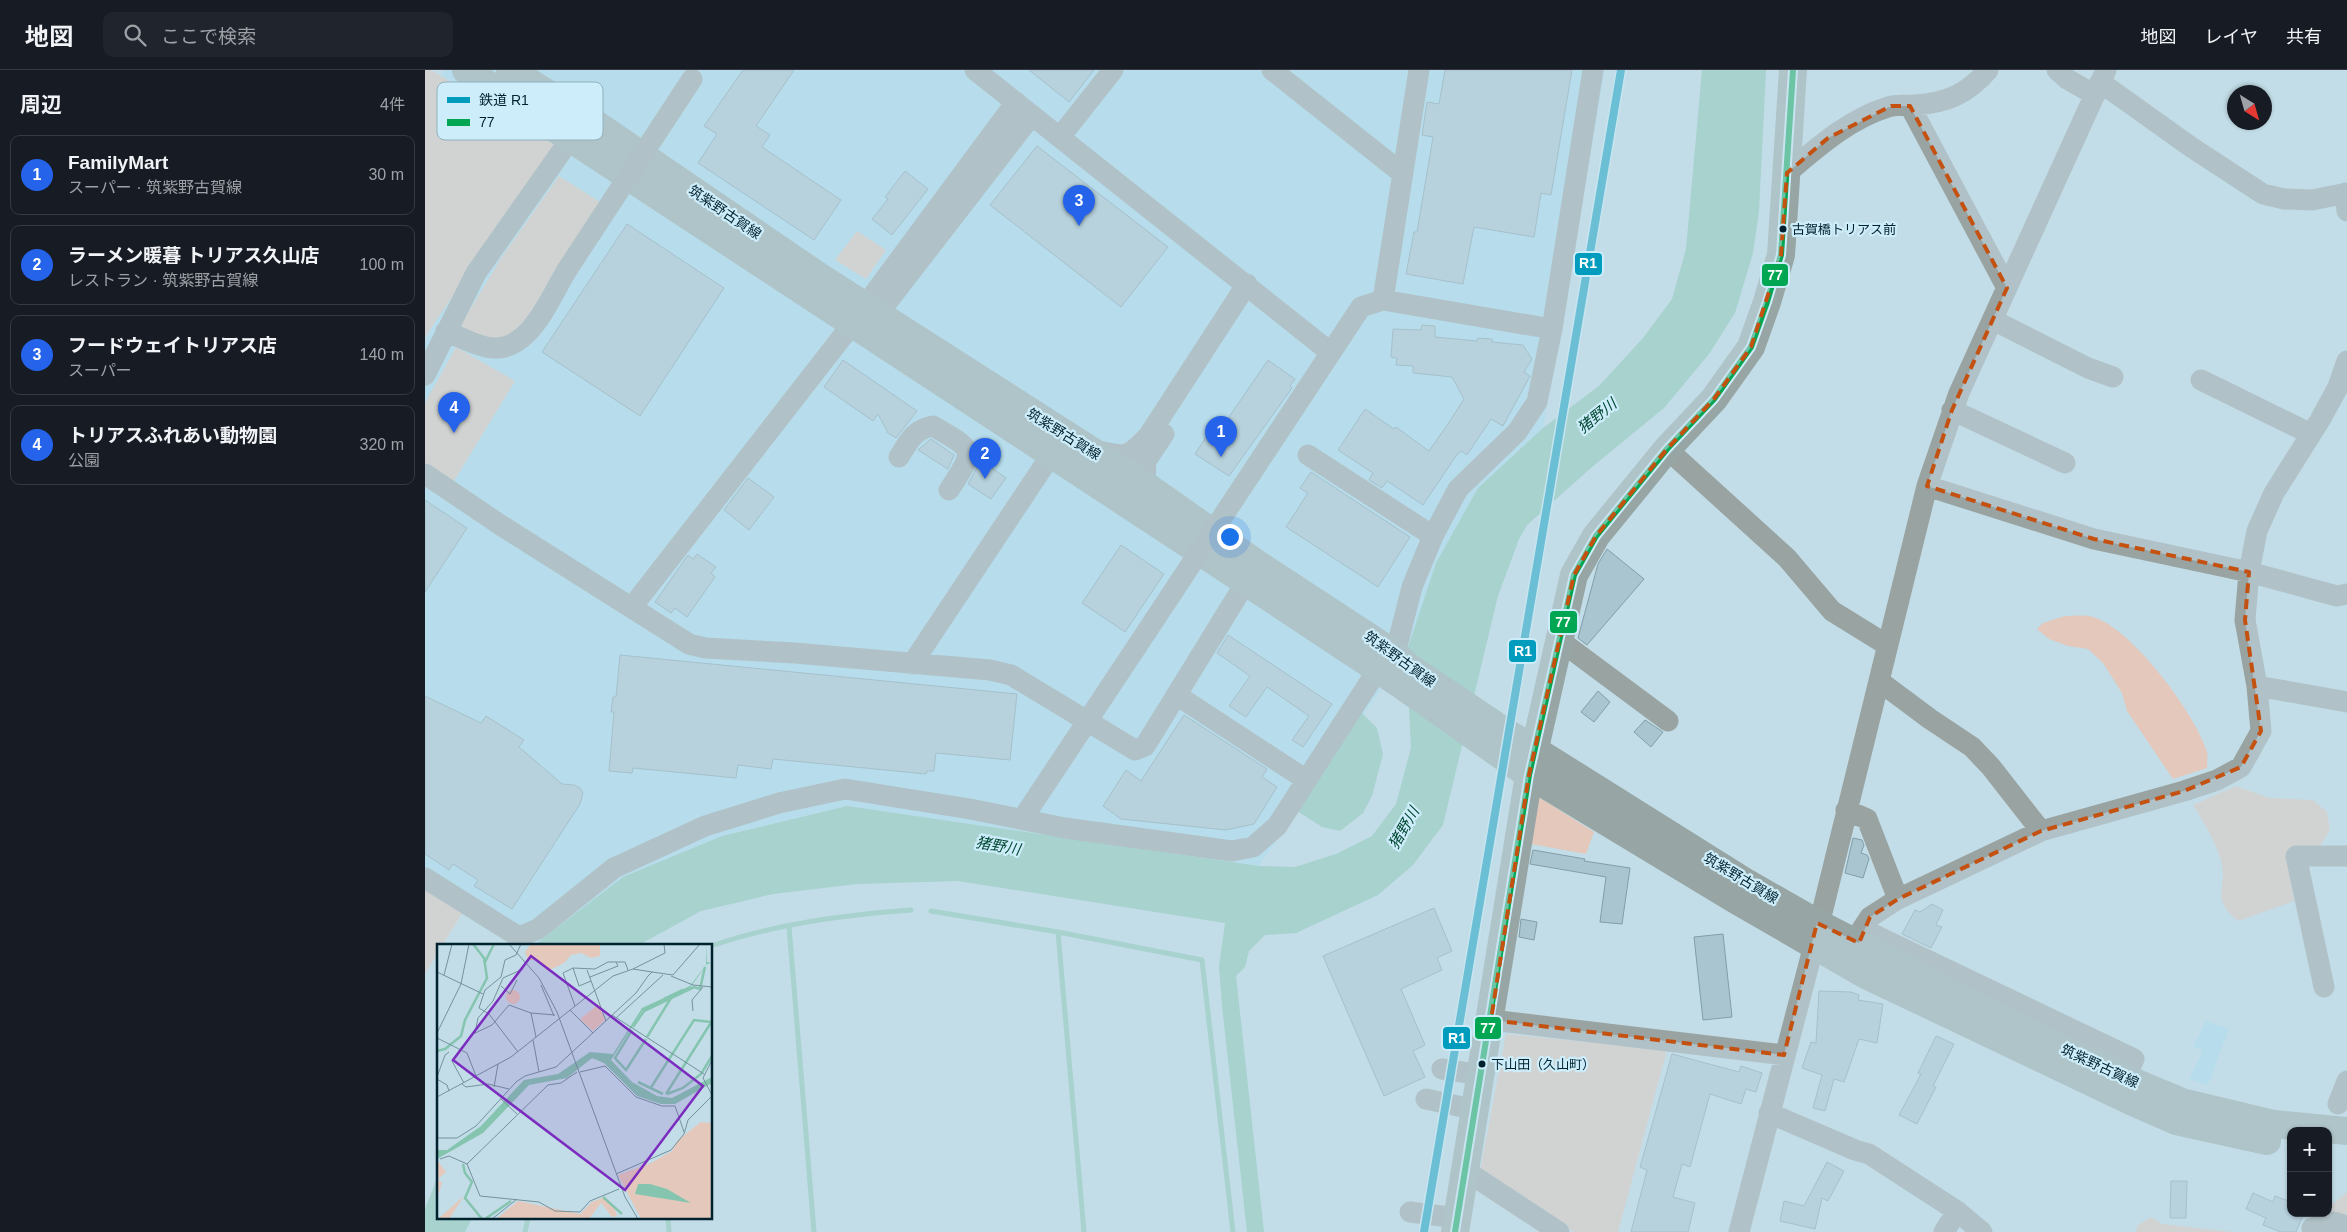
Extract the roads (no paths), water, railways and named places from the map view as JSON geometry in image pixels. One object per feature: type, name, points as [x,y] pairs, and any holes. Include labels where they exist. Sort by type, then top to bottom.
[{"type":"main road","name":"筑紫野古賀線","points":[[466,70],[485,82]]},
{"type":"main road","name":"筑紫野古賀線","points":[[510,70],[529,82]]},
{"type":"main road","points":[[1457,1225],[1533,763],[1573,575],[1596,536],[1667,449],[1714,399],[1751,347],[1781,255],[1793,70]]},
{"type":"main road","name":"筑紫野古賀線","points":[[603,129],[865,314],[1051,455],[1246,582],[1396,669]]},
{"type":"main road","name":"筑紫野古賀線","points":[[574,140],[865,314],[1145,486],[1256,563],[1396,669],[1533,763],[1747,883],[1884,983],[2038,1058],[2176,1121],[2217,1131],[2287,1143]]},
{"type":"main road","name":"筑紫野古賀線","points":[[1815,934],[1861,936],[2047,1041],[2125,1078],[2182,1102],[2274,1124],[2347,1131]]},
{"type":"main road","points":[[2332,1148],[2347,1149]]},
{"type":"street","points":[[975,70],[1252,288],[1330,352]]},
{"type":"street","points":[[1060,137],[1113,70]]},
{"type":"street","points":[[1383,300],[1419,70]]},
{"type":"street","points":[[425,878],[519,937],[538,929],[614,868],[705,826],[779,803],[845,789],[1023,818],[1065,828],[1232,850],[1253,847],[1277,826],[1305,779],[1396,669],[1412,587],[1433,536],[1458,489],[1517,432],[1537,402],[1552,329],[1593,70]]},
{"type":"street","points":[[1787,173],[1827,138],[1865,116],[1891,106],[1939,104],[1955,97],[1988,70]]},
{"type":"street","points":[[2057,70],[2067,79],[2100,82],[2263,194],[2284,199],[2346,199]]},
{"type":"street","points":[[1278,72],[1403,174]]},
{"type":"street","points":[[446,332],[486,348],[503,348],[517,342],[529,332],[567,270],[695,74]]},
{"type":"street","points":[[1739,1232],[1847,810],[1927,486],[1952,410],[2100,82]]},
{"type":"street","points":[[1910,106],[2007,288]]},
{"type":"street","points":[[631,607],[865,314],[1024,108]]},
{"type":"street","points":[[425,375],[476,273],[570,140]]},
{"type":"street","points":[[1085,448],[1116,456],[1133,453],[1149,435],[1252,288]]},
{"type":"street","points":[[1145,486],[1146,461],[1252,288]]},
{"type":"street","points":[[1023,818],[1361,307],[1383,300],[1552,329]]},
{"type":"street","points":[[1993,320],[2088,368],[2113,377]]},
{"type":"street","points":[[1861,936],[1870,917],[1898,899],[2041,831],[2184,792],[2217,780],[2241,767],[2261,732],[2257,686],[2245,620],[2249,572],[2260,523],[2274,493],[2311,434],[2342,392],[2347,361]]},
{"type":"street","points":[[2201,380],[2311,434]]},
{"type":"street","points":[[1952,410],[2065,462]]},
{"type":"street","points":[[899,457],[916,431],[933,426],[964,444],[968,455],[967,464],[949,490]]},
{"type":"street","points":[[1667,449],[1787,558],[1832,611],[1887,645]]},
{"type":"street","points":[[912,664],[1051,455]]},
{"type":"street","points":[[1308,455],[1433,536]]},
{"type":"street","points":[[425,474],[502,526],[676,637],[705,648],[990,670],[1011,675],[1135,750],[1145,746],[1178,696],[1246,582]]},
{"type":"street","points":[[1927,486],[2094,539],[2249,572],[2337,596],[2347,594]]},
{"type":"street","points":[[1559,640],[1668,721]]},
{"type":"street","points":[[1879,681],[1930,720],[1972,747],[1991,767],[2041,831]]},
{"type":"street","points":[[2257,686],[2347,702]]},
{"type":"street","points":[[1178,696],[1305,779]]},
{"type":"street","points":[[1847,810],[1867,819],[1898,899]]},
{"type":"street","points":[[2324,988],[2295,856],[2347,856]]},
{"type":"street","points":[[1491,1020],[1784,1055]]},
{"type":"street","points":[[1442,1069],[1482,1075]]},
{"type":"street","points":[[2338,1104],[2347,1081]]},
{"type":"street","points":[[1426,1099],[1476,1110]]},
{"type":"street","points":[[1769,1113],[1855,1150],[1869,1154],[1957,1211],[1982,1232]]},
{"type":"street","points":[[1466,1171],[1559,1232]]},
{"type":"street","points":[[1944,1232],[1957,1211]]},
{"type":"street","points":[[1410,1212],[1457,1225]]},
{"type":"street","points":[[2312,1228],[2334,1222],[2347,1226]]},
{"type":"water","name":"猪野川","points":[[1702,70],[1766,70],[1759,211],[1753,253],[1735,313],[1709,354],[1664,408],[1592,467],[1527,525],[1519,539],[1498,596],[1443,825],[1413,865],[1378,895],[1296,933],[1265,935],[1249,951],[1245,967],[1236,976],[1264,1232],[1247,1232],[1219,966],[1225,923],[958,881],[857,884],[773,894],[701,911],[641,944],[536,944],[623,877],[722,836],[847,806],[1259,866],[1295,867],[1336,854],[1372,836],[1396,804],[1411,748],[1406,653],[1436,563],[1478,488],[1543,428],[1599,386],[1643,338],[1672,299],[1686,249]]},
{"type":"water","points":[[1360,711],[1377,728],[1383,754],[1372,796],[1363,813],[1340,831],[1322,827],[1294,809]]},
{"type":"water","points":[[437,1178],[437,1220],[471,1220],[465,1232],[425,1232],[425,1209]]},
{"type":"waterway","points":[[713,945],[784,926],[911,910]]},
{"type":"waterway","points":[[931,911],[1058,932]]},
{"type":"waterway","points":[[789,926],[814,1232]]},
{"type":"waterway","points":[[1084,1232],[1058,932],[1202,960],[1233,1232]]},
{"type":"waterway","points":[[525,1232],[528,1220]]},
{"type":"waterway","points":[[668,1220],[669,1232]]},
{"type":"rail line","name":"R1","points":[[1424,1232],[1621,70]]},
{"type":"place","name":"フードウェイトリアス店","points":[[1079,226]]},
{"type":"place","name":"古賀橋トリアス前","points":[[1783,229]]},
{"type":"place","name":"トリアスふれあい動物園","points":[[454,433]]},
{"type":"place","name":"FamilyMart","points":[[1221,457]]},
{"type":"place","name":"ラーメン暖暮 トリアス久山店","points":[[985,479]]},
{"type":"place","name":"下山田（久山町）","points":[[1482,1064]]}]
